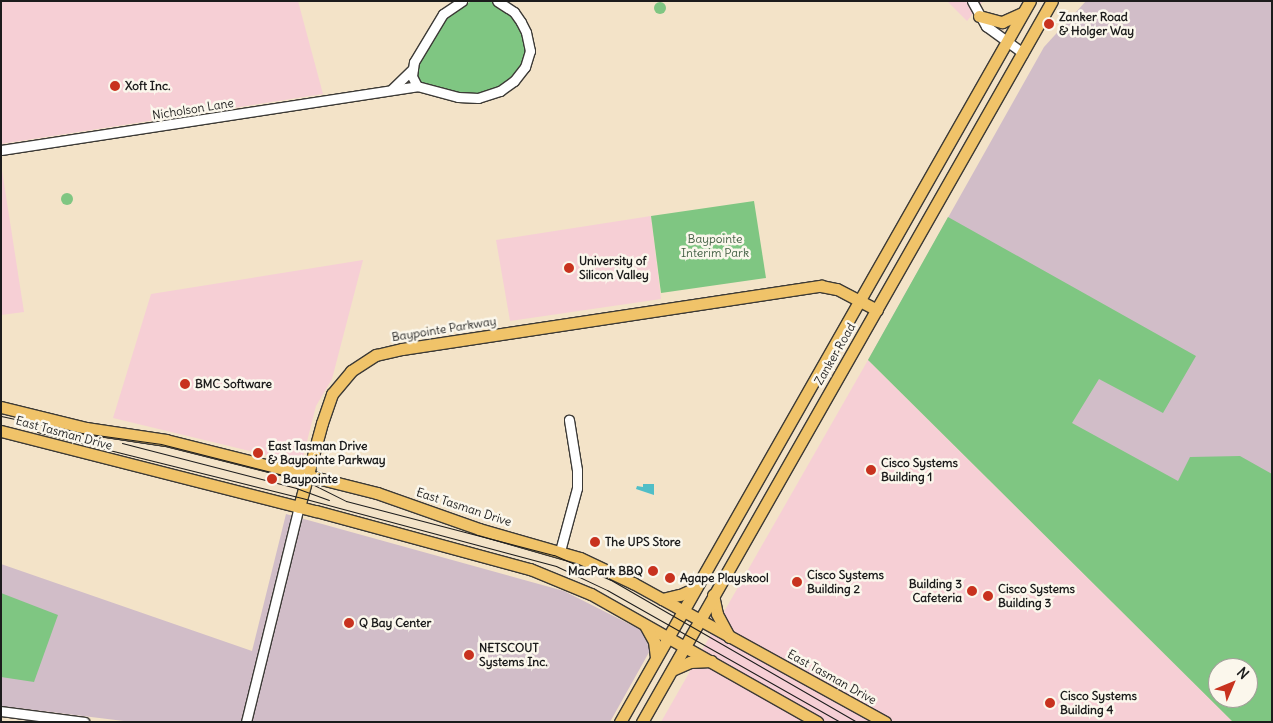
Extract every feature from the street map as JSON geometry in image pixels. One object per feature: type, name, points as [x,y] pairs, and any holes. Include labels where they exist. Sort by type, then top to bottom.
[{"type":"main road","name":"Zanker Road","points":[[620,722],[1030,1]]},
{"type":"main road","name":"Zanker Road","points":[[642,722],[1052,1]]},
{"type":"main road","points":[[979,16],[1002,22],[1024,12]]},
{"type":"main road","name":"Baypointe Parkway","points":[[299,507],[332,394],[351,371],[363,362],[388,351],[821,286],[837,289],[877,310]]},
{"type":"main road","name":"East Tasman Drive","points":[[1,407],[86,428],[159,438],[390,497],[479,530],[560,551],[597,565],[662,599],[885,722]]},
{"type":"main road","name":"East Tasman Drive","points":[[1,431],[299,507],[530,569],[591,594],[713,661],[817,722]]},
{"type":"main road","points":[[662,599],[680,595],[696,588]]},
{"type":"main road","points":[[714,595],[718,614],[729,637]]},
{"type":"main road","points":[[644,623],[652,636],[656,658]]},
{"type":"main road","points":[[672,670],[690,662],[713,661]]},
{"type":"street","points":[[417,86],[412,76],[413,69],[429,34],[443,14],[462,1]]},
{"type":"street","name":"Nicholson Lane","points":[[1,150],[388,92],[417,86],[458,98],[478,98],[500,91],[522,73],[530,51],[526,32],[514,12],[497,1]]},
{"type":"street","points":[[972,1],[979,16],[1006,41],[1023,53]]},
{"type":"street","points":[[388,92],[399,84],[413,69]]},
{"type":"street","points":[[560,551],[577,488],[569,420]]},
{"type":"street","name":"Baypointe Parkway","points":[[246,722],[299,507]]},
{"type":"street","points":[[1,711],[84,722]]},
{"type":"shaded area","points":[[1,1],[298,1],[323,94],[1,144]]},
{"type":"shaded area","points":[[947,1],[983,1],[967,21]]},
{"type":"shaded area","points":[[1086,1],[1272,1],[1272,532],[868,360],[1044,47]]},
{"type":"shaded area","points":[[1,164],[24,312],[1,315]]},
{"type":"shaded area","points":[[651,216],[661,299],[510,321],[496,240]]},
{"type":"shaded area","points":[[363,260],[332,379],[316,406],[303,457],[300,461],[296,462],[113,418],[151,294]]},
{"type":"shaded area","points":[[868,360],[1208,697],[1208,708],[1219,708],[1233,722],[661,722]]},
{"type":"shaded area","points":[[286,514],[564,591],[657,638],[610,722],[132,722],[1,706],[1,564],[252,651]]},
{"type":"green space","points":[[474,1],[491,1],[501,6],[519,23],[527,51],[519,72],[499,89],[478,96],[432,89],[416,81],[415,70],[418,62],[446,16],[463,4]]},
{"type":"green space","points":[[660,2],[666,8],[660,14],[654,8]]},
{"type":"green space","points":[[65,193],[69,193],[73,199],[69,205],[65,205],[61,201],[61,197]]},
{"type":"green space","name":"Baypointe Interim Park","points":[[754,201],[766,278],[661,293],[651,216]]},
{"type":"green space","points":[[948,217],[1196,356],[1163,413],[1099,379],[1072,423],[1178,481],[1190,457],[1240,456],[1272,474],[1272,722],[1233,722],[1219,708],[1258,708],[1258,658],[1208,658],[1208,697],[868,360]]},
{"type":"green space","points":[[1,593],[58,615],[34,682],[1,677]]},
{"type":"water","points":[[643,484],[654,484],[654,495],[636,489],[637,486],[643,487]]},
{"type":"tram line","points":[[1,416],[75,432],[161,444],[306,481],[346,501],[554,555],[611,580],[857,722]]},
{"type":"tram line","points":[[37,432],[302,498],[556,566],[607,590],[840,722]]},
{"type":"tram line","points":[[122,443],[296,488],[329,500]]},
{"type":"place","name":"Zanker Road & Holger Way","points":[[1049,24]]},
{"type":"place","name":"Xoft Inc.","points":[[115,86]]},
{"type":"place","name":"University of Silicon Valley","points":[[569,268]]},
{"type":"place","name":"BMC Software","points":[[185,384]]},
{"type":"place","name":"East Tasman Drive & Baypointe Parkway","points":[[258,453]]},
{"type":"place","name":"Cisco Systems Building 1","points":[[871,470]]},
{"type":"place","name":"Baypointe","points":[[272,479]]},
{"type":"place","name":"The UPS Store","points":[[595,542]]},
{"type":"place","name":"MacPark BBQ","points":[[653,571]]},
{"type":"place","name":"Agape Playskool","points":[[670,578]]},
{"type":"place","name":"Cisco Systems Building 2","points":[[797,582]]},
{"type":"place","name":"Building 3 Cafeteria","points":[[972,591]]},
{"type":"place","name":"Cisco Systems Building 3","points":[[988,596]]},
{"type":"place","name":"Q Bay Center","points":[[349,623]]},
{"type":"place","name":"NETSCOUT Systems Inc.","points":[[469,655]]},
{"type":"place","name":"Cisco Systems Building 4","points":[[1050,703]]}]
